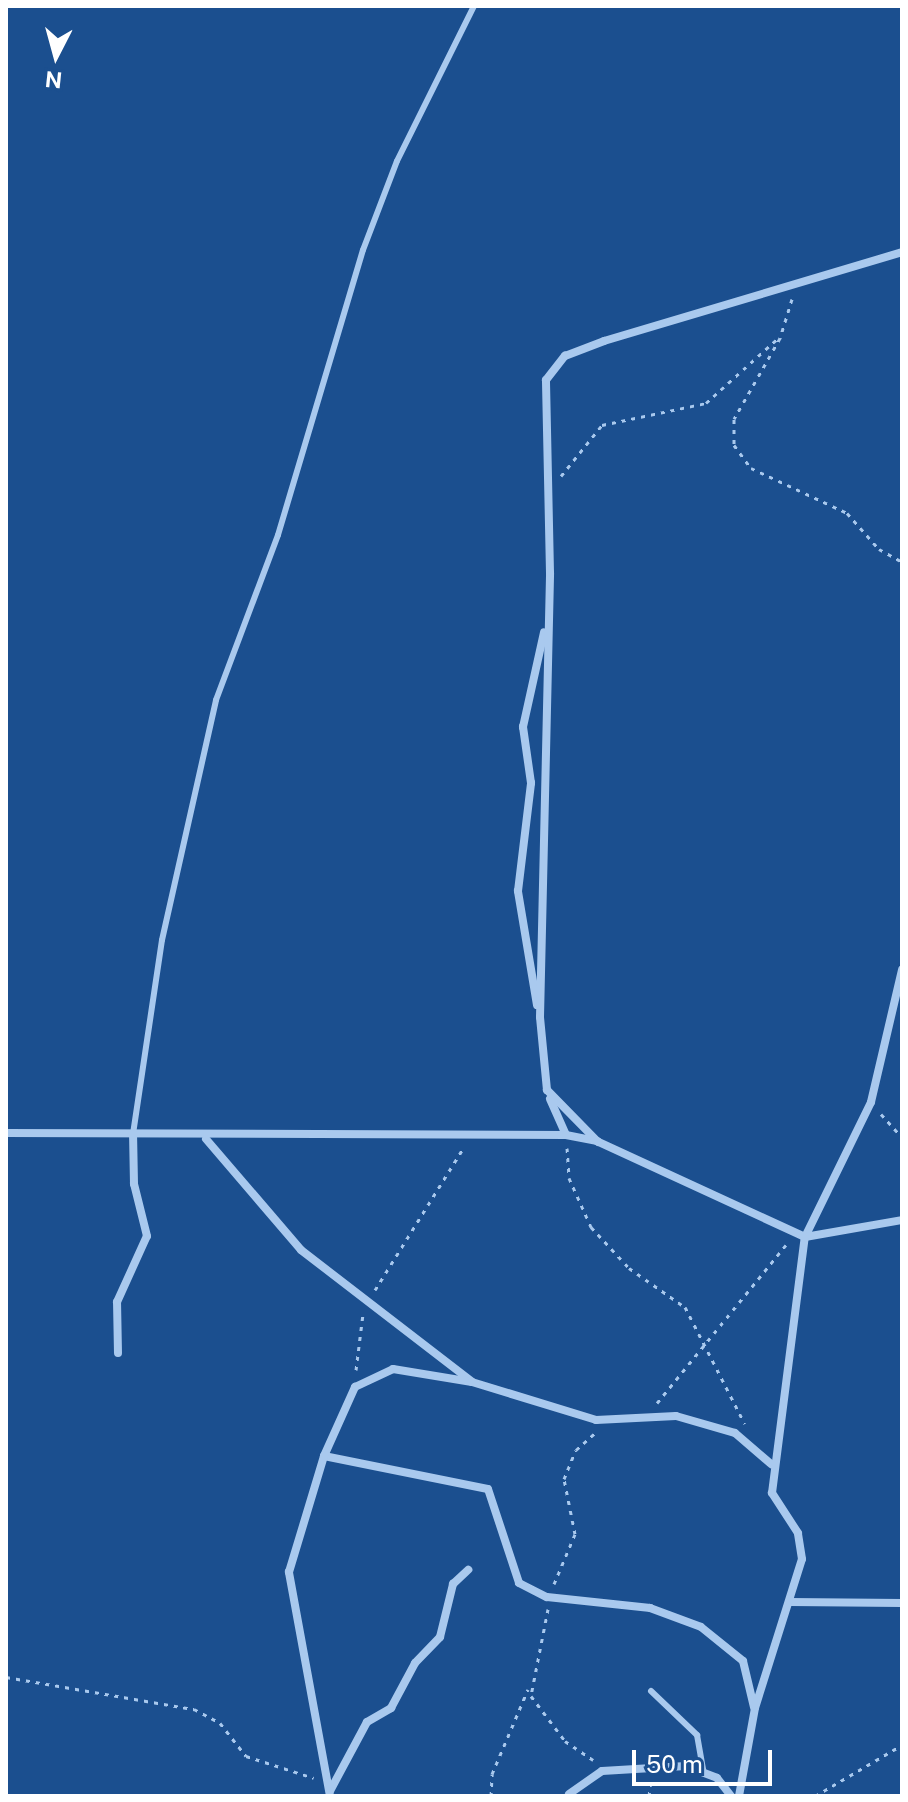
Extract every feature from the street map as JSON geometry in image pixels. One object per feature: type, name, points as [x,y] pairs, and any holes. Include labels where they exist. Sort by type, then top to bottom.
[{"type":"street","points":[[540,1017],[548,491],[544,402],[552,366],[604,341],[902,252]]},
{"type":"street","points":[[547,620],[523,727],[531,783],[518,891],[540,1017],[547,1090],[566,1135]]},
{"type":"street","points":[[773,1472],[805,1237],[871,1102],[902,970]]},
{"type":"street","points":[[547,1090],[598,1142]]},
{"type":"street","points":[[6,1133],[133,1134],[206,1139],[566,1135],[598,1142],[663,1176],[794,1227],[805,1237]]},
{"type":"street","points":[[118,1353],[117,1302],[147,1236],[134,1184],[133,1134]]},
{"type":"street","points":[[206,1139],[270,1221],[367,1303],[425,1339],[472,1382]]},
{"type":"street","points":[[805,1237],[902,1220]]},
{"type":"street","points":[[330,1794],[289,1572],[324,1456],[355,1387],[393,1369],[472,1382],[612,1422],[650,1412],[756,1444],[770,1457],[778,1511],[802,1546],[790,1602],[755,1708],[739,1796]]},
{"type":"street","points":[[324,1456],[488,1489],[497,1499],[509,1568],[519,1583],[547,1597],[650,1608],[701,1627],[743,1661],[755,1708]]},
{"type":"street","points":[[330,1794],[367,1722],[391,1708],[415,1663],[440,1637],[453,1584],[468,1570]]},
{"type":"street","points":[[790,1602],[902,1603]]},
{"type":"street","points":[[569,1794],[612,1770],[703,1770],[731,1796]]},
{"type":"lane","points":[[133,1134],[159,955],[216,700],[278,535],[363,250],[397,161],[474,6]]},
{"type":"lane","points":[[651,1691],[697,1735],[703,1770]]},
{"type":"path","points":[[796,284],[780,338],[734,419],[741,459],[847,513],[879,549],[902,562]]},
{"type":"path","points":[[548,491],[602,425],[706,403],[780,338]]},
{"type":"path","points":[[871,1102],[902,1137]]},
{"type":"path","points":[[566,1135],[569,1178],[591,1227],[629,1268],[678,1299],[756,1444]]},
{"type":"path","points":[[355,1387],[367,1303],[470,1137]]},
{"type":"path","points":[[650,1412],[783,1251],[794,1227]]},
{"type":"path","points":[[491,1796],[492,1774],[530,1685],[550,1617],[547,1597],[575,1534],[564,1479],[576,1450],[612,1422]]},
{"type":"path","points":[[6,1677],[194,1709],[220,1723],[246,1756],[308,1773],[330,1794]]},
{"type":"path","points":[[530,1685],[565,1741],[612,1770]]},
{"type":"path","points":[[815,1796],[902,1745]]},
{"type":"path","points":[[649,1796],[654,1771]]}]
